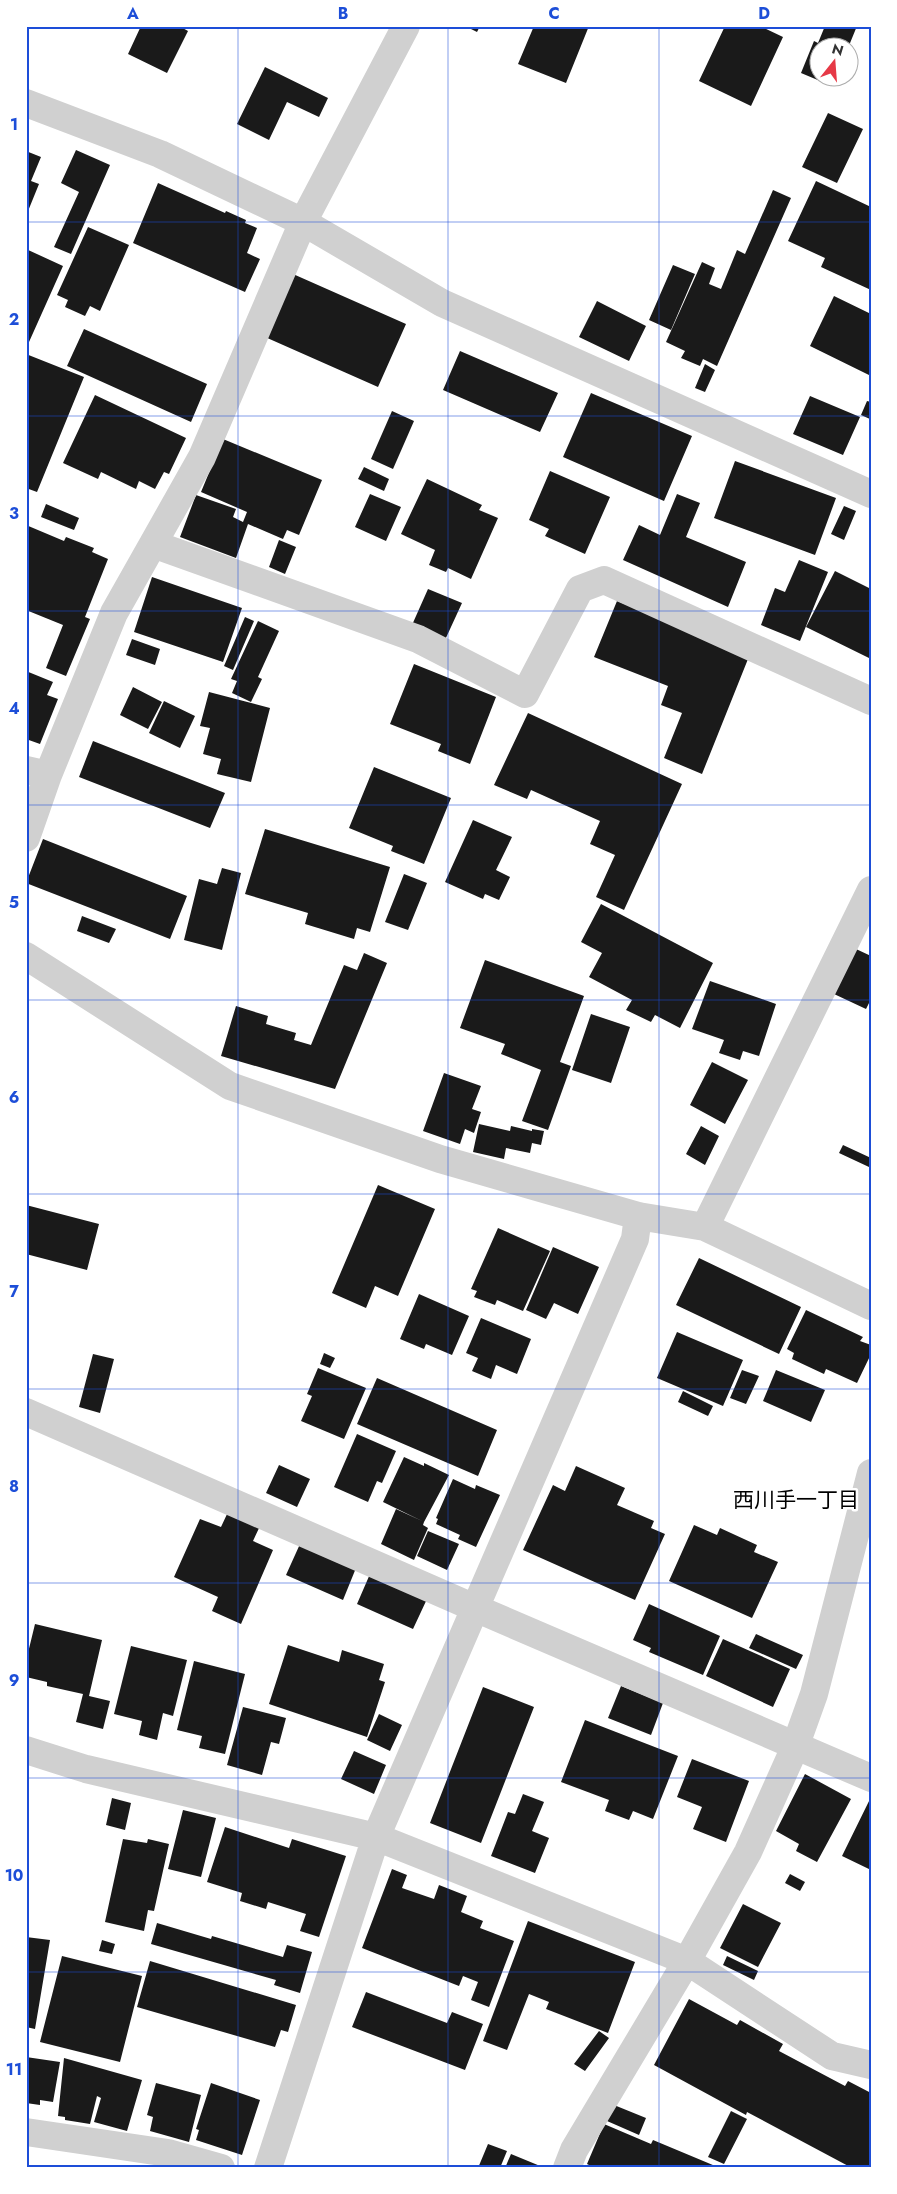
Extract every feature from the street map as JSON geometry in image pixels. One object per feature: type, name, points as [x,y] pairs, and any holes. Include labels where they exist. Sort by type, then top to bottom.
[{"type":"street","points":[[26,838],[37,772],[114,613],[202,457],[303,222],[406,26]]},
{"type":"street","points":[[26,103],[160,154],[303,222],[442,302],[871,494]]},
{"type":"street","points":[[153,544],[418,639],[525,694],[580,589],[604,580],[871,701]]},
{"type":"street","points":[[705,1227],[871,890]]},
{"type":"street","points":[[26,956],[230,1086],[440,1159],[638,1216],[705,1227],[871,1306]]},
{"type":"street","points":[[268,2168],[376,1837],[635,1239],[638,1216]]},
{"type":"street","points":[[26,1412],[474,1608],[871,1778]]},
{"type":"street","points":[[567,2168],[574,2150],[687,1962],[748,1852],[795,1747],[814,1694],[871,1473]]},
{"type":"street","points":[[26,1750],[86,1769],[376,1837],[687,1962],[832,2056],[871,2065]]},
{"type":"street","points":[[26,2132],[168,2153],[220,2168]]},
{"type":"building","points":[[141,26],[179,26],[188,31],[167,73],[128,54]]},
{"type":"building","points":[[465,26],[480,26],[477,32]]},
{"type":"building","points":[[534,26],[589,26],[566,83],[518,64]]},
{"type":"building","points":[[725,26],[760,26],[783,37],[751,106],[699,81]]},
{"type":"building","points":[[825,26],[857,26],[852,38],[820,38]]},
{"type":"building","points":[[810,51],[810,77],[801,73]]},
{"type":"building","points":[[265,67],[328,98],[319,117],[287,102],[269,140],[237,124]]},
{"type":"building","points":[[828,113],[863,129],[837,183],[802,167]]},
{"type":"building","points":[[76,150],[110,165],[71,254],[54,247],[79,192],[61,183]]},
{"type":"building","points":[[26,151],[41,157],[31,181],[39,184],[26,216]]},
{"type":"building","points":[[816,181],[871,207],[871,290],[821,267],[825,258],[788,241]]},
{"type":"building","points":[[158,183],[225,213],[226,211],[246,220],[245,223],[257,228],[247,253],[260,259],[245,292],[133,243]]},
{"type":"building","points":[[773,190],[791,198],[717,366],[703,359],[700,366],[681,358],[685,351],[666,342],[702,262],[715,268],[709,284],[721,289],[737,250],[745,254]]},
{"type":"building","points":[[88,227],[129,245],[100,311],[90,306],[85,316],[65,307],[68,300],[57,295]]},
{"type":"building","points":[[26,249],[63,266],[29,342],[26,340]]},
{"type":"building","points":[[673,265],[695,274],[671,330],[649,320]]},
{"type":"building","points":[[293,274],[406,324],[378,387],[265,337]]},
{"type":"building","points":[[834,296],[871,314],[871,376],[810,346]]},
{"type":"building","points":[[597,301],[646,326],[629,361],[579,337]]},
{"type":"building","points":[[84,329],[207,384],[191,422],[67,366]]},
{"type":"building","points":[[460,351],[558,393],[540,432],[443,390]]},
{"type":"building","points":[[26,354],[84,377],[37,492],[26,488],[26,411],[28,406],[26,406]]},
{"type":"building","points":[[705,364],[715,370],[705,392],[695,388]]},
{"type":"building","points":[[591,393],[692,436],[664,501],[563,457]]},
{"type":"building","points":[[95,395],[186,438],[169,474],[164,472],[155,489],[139,481],[136,489],[101,472],[98,479],[63,463]]},
{"type":"building","points":[[810,396],[860,417],[843,455],[793,434]]},
{"type":"building","points":[[867,401],[871,402],[870,419],[861,415]]},
{"type":"building","points":[[392,411],[414,421],[393,469],[371,459]]},
{"type":"building","points":[[223,439],[322,480],[299,535],[287,530],[283,539],[248,524],[236,558],[180,537],[196,495],[236,509],[233,517],[243,522],[247,512],[201,492]]},
{"type":"building","points":[[735,461],[836,498],[815,555],[714,518]]},
{"type":"building","points":[[364,467],[389,479],[384,491],[358,479]]},
{"type":"building","points":[[550,471],[610,497],[585,554],[545,536],[549,529],[529,520]]},
{"type":"building","points":[[427,479],[482,505],[479,510],[498,518],[471,579],[448,568],[446,572],[429,565],[435,550],[401,534]]},
{"type":"building","points":[[370,494],[401,507],[386,541],[355,527]]},
{"type":"building","points":[[677,494],[700,503],[686,537],[746,562],[728,607],[623,560],[639,525],[660,535]]},
{"type":"building","points":[[46,504],[79,518],[74,530],[41,517]]},
{"type":"building","points":[[844,506],[856,511],[844,540],[831,534]]},
{"type":"building","points":[[26,525],[64,541],[66,537],[94,548],[92,552],[108,559],[85,617],[90,619],[66,676],[46,668],[63,625],[26,610]]},
{"type":"building","points":[[279,540],[296,547],[285,574],[269,567]]},
{"type":"building","points":[[799,560],[828,572],[800,641],[761,625],[775,588],[785,592]]},
{"type":"building","points":[[835,571],[871,589],[871,659],[806,627]]},
{"type":"building","points":[[152,577],[242,608],[223,662],[134,632]]},
{"type":"building","points":[[428,589],[462,603],[445,640],[412,625]]},
{"type":"building","points":[[617,601],[750,654],[702,774],[664,758],[682,713],[661,705],[668,686],[594,657]]},
{"type":"building","points":[[245,617],[254,621],[233,670],[224,666]]},
{"type":"building","points":[[258,621],[279,631],[258,677],[262,679],[251,702],[232,693],[237,681],[231,679]]},
{"type":"building","points":[[132,639],[160,649],[155,665],[126,655]]},
{"type":"building","points":[[414,664],[496,697],[470,764],[438,751],[441,744],[390,724]]},
{"type":"building","points":[[26,671],[53,682],[47,695],[58,699],[40,744],[26,739]]},
{"type":"building","points":[[133,687],[162,702],[148,729],[120,715]]},
{"type":"building","points":[[209,692],[270,708],[251,782],[217,774],[221,759],[203,754],[210,728],[200,726]]},
{"type":"building","points":[[164,701],[195,716],[180,748],[149,733]]},
{"type":"building","points":[[528,713],[682,784],[624,910],[596,897],[615,855],[590,844],[600,821],[531,790],[527,799],[494,785]]},
{"type":"building","points":[[93,741],[225,793],[210,828],[79,777]]},
{"type":"building","points":[[374,767],[451,798],[424,864],[391,851],[393,846],[349,828]]},
{"type":"building","points":[[473,820],[512,837],[496,870],[510,877],[499,900],[485,894],[483,899],[445,882]]},
{"type":"building","points":[[265,829],[390,867],[370,932],[357,928],[354,939],[305,924],[308,913],[245,894]]},
{"type":"building","points":[[43,839],[187,896],[170,939],[26,883]]},
{"type":"building","points":[[222,868],[241,873],[222,950],[184,940],[199,879],[217,884]]},
{"type":"building","points":[[404,874],[427,883],[408,930],[385,922]]},
{"type":"building","points":[[601,904],[713,963],[680,1028],[655,1015],[651,1022],[626,1010],[632,1000],[589,977],[602,953],[581,942]]},
{"type":"building","points":[[82,916],[116,929],[109,943],[77,931]]},
{"type":"building","points":[[856,949],[871,956],[871,999],[866,1009],[834,994]]},
{"type":"building","points":[[364,953],[387,963],[335,1089],[221,1056],[236,1006],[268,1016],[266,1024],[296,1033],[294,1040],[311,1045],[344,965],[357,970]]},
{"type":"building","points":[[485,960],[584,996],[560,1062],[571,1066],[548,1130],[522,1121],[541,1070],[501,1054],[505,1044],[460,1028]]},
{"type":"building","points":[[710,981],[776,1004],[759,1056],[743,1051],[740,1060],[719,1053],[724,1040],[692,1029]]},
{"type":"building","points":[[591,1014],[630,1027],[611,1083],[572,1070]]},
{"type":"building","points":[[712,1062],[748,1080],[725,1124],[690,1105]]},
{"type":"building","points":[[444,1073],[481,1086],[472,1109],[481,1112],[474,1133],[465,1129],[460,1144],[423,1131]]},
{"type":"building","points":[[479,1124],[510,1131],[511,1126],[532,1131],[532,1129],[544,1131],[541,1145],[532,1143],[530,1153],[506,1148],[504,1159],[473,1152]]},
{"type":"building","points":[[701,1126],[719,1136],[705,1165],[686,1154]]},
{"type":"building","points":[[843,1145],[871,1158],[869,1167],[839,1153]]},
{"type":"building","points":[[378,1185],[435,1209],[398,1296],[375,1286],[366,1308],[332,1293]]},
{"type":"building","points":[[26,1205],[99,1224],[87,1270],[26,1254]]},
{"type":"building","points":[[498,1228],[550,1251],[523,1311],[497,1300],[495,1305],[474,1297],[477,1291],[471,1289]]},
{"type":"building","points":[[553,1247],[599,1267],[578,1314],[554,1303],[546,1319],[526,1310]]},
{"type":"building","points":[[699,1258],[801,1307],[779,1354],[676,1305]]},
{"type":"building","points":[[419,1294],[469,1316],[452,1355],[426,1344],[424,1349],[400,1339]]},
{"type":"building","points":[[806,1310],[863,1337],[860,1341],[871,1345],[871,1354],[857,1383],[826,1369],[824,1374],[792,1359],[794,1353],[787,1349]]},
{"type":"building","points":[[481,1318],[531,1339],[517,1374],[496,1365],[491,1379],[472,1371],[478,1358],[466,1353]]},
{"type":"building","points":[[677,1332],[743,1360],[723,1406],[657,1378]]},
{"type":"building","points":[[324,1353],[335,1358],[330,1368],[320,1364]]},
{"type":"building","points":[[93,1354],[114,1359],[100,1413],[79,1407]]},
{"type":"building","points":[[318,1368],[366,1388],[344,1439],[301,1421],[312,1396],[307,1394]]},
{"type":"building","points":[[742,1370],[759,1376],[746,1404],[730,1398]]},
{"type":"building","points":[[776,1370],[825,1390],[811,1422],[763,1401]]},
{"type":"building","points":[[377,1378],[497,1430],[478,1476],[357,1424]]},
{"type":"building","points":[[683,1391],[713,1406],[708,1416],[678,1402]]},
{"type":"building","points":[[357,1434],[396,1451],[382,1483],[377,1481],[368,1502],[334,1487]]},
{"type":"building","points":[[404,1457],[424,1466],[424,1463],[449,1475],[424,1522],[423,1525],[428,1528],[414,1560],[381,1544],[396,1509],[422,1521],[383,1502]]},
{"type":"building","points":[[279,1465],[310,1479],[297,1507],[266,1493]]},
{"type":"building","points":[[576,1466],[625,1488],[617,1505],[654,1521],[651,1528],[665,1534],[635,1600],[523,1550],[553,1485],[565,1491]]},
{"type":"building","points":[[453,1479],[475,1489],[476,1485],[500,1495],[476,1547],[458,1539],[460,1535],[436,1524],[438,1519],[436,1518]]},
{"type":"building","points":[[228,1512],[260,1526],[253,1541],[273,1550],[241,1624],[212,1611],[218,1597],[174,1577],[200,1519],[221,1527]]},
{"type":"building","points":[[694,1525],[717,1535],[720,1528],[757,1545],[754,1552],[778,1562],[752,1618],[669,1581]]},
{"type":"building","points":[[428,1531],[459,1544],[447,1570],[417,1556]]},
{"type":"building","points":[[300,1544],[356,1568],[343,1600],[286,1575]]},
{"type":"building","points":[[370,1574],[427,1599],[413,1629],[357,1604]]},
{"type":"building","points":[[649,1604],[720,1636],[703,1675],[649,1652],[651,1648],[633,1640]]},
{"type":"building","points":[[35,1624],[102,1640],[89,1696],[110,1701],[103,1729],[76,1722],[83,1694],[47,1686],[47,1682],[26,1677],[26,1661]]},
{"type":"building","points":[[756,1634],[803,1655],[796,1669],[749,1648]]},
{"type":"building","points":[[723,1639],[790,1669],[773,1707],[706,1676]]},
{"type":"building","points":[[288,1645],[339,1662],[342,1650],[384,1664],[379,1680],[385,1682],[367,1737],[269,1704]]},
{"type":"building","points":[[131,1646],[187,1660],[173,1716],[163,1713],[157,1740],[139,1735],[142,1721],[114,1714]]},
{"type":"building","points":[[194,1661],[245,1674],[225,1754],[199,1748],[202,1736],[177,1730]]},
{"type":"building","points":[[621,1686],[663,1703],[651,1735],[608,1718]]},
{"type":"building","points":[[483,1687],[534,1707],[481,1843],[430,1823]]},
{"type":"building","points":[[243,1707],[286,1718],[279,1744],[271,1742],[262,1775],[227,1765]]},
{"type":"building","points":[[379,1714],[402,1725],[390,1751],[367,1740]]},
{"type":"building","points":[[585,1720],[678,1756],[653,1819],[633,1811],[629,1820],[605,1811],[609,1800],[561,1782]]},
{"type":"building","points":[[354,1751],[386,1765],[374,1794],[341,1779]]},
{"type":"building","points":[[692,1759],[749,1781],[726,1842],[693,1829],[702,1807],[677,1797]]},
{"type":"building","points":[[805,1774],[851,1799],[817,1862],[796,1851],[799,1844],[776,1831]]},
{"type":"building","points":[[523,1794],[544,1802],[532,1831],[549,1838],[535,1873],[491,1856],[508,1812],[515,1814]]},
{"type":"building","points":[[871,1797],[871,1870],[842,1856]]},
{"type":"building","points":[[112,1798],[131,1803],[125,1830],[106,1825]]},
{"type":"building","points":[[183,1810],[216,1818],[201,1877],[168,1869]]},
{"type":"building","points":[[225,1827],[289,1848],[292,1839],[346,1856],[319,1937],[300,1931],[306,1914],[268,1902],[266,1909],[240,1901],[242,1893],[207,1882]]},
{"type":"building","points":[[123,1839],[147,1843],[148,1839],[169,1844],[154,1911],[148,1910],[144,1931],[105,1922]]},
{"type":"building","points":[[392,1869],[407,1875],[402,1888],[434,1899],[439,1885],[467,1896],[461,1912],[483,1921],[480,1928],[514,1941],[489,2007],[471,2000],[478,1982],[463,1976],[459,1986],[362,1948]]},
{"type":"building","points":[[790,1874],[805,1882],[800,1891],[785,1883]]},
{"type":"building","points":[[743,1904],[781,1923],[758,1967],[720,1948]]},
{"type":"building","points":[[528,1921],[635,1962],[608,2033],[546,2009],[549,2002],[529,1994],[507,2050],[483,2041]]},
{"type":"building","points":[[157,1923],[211,1939],[212,1936],[283,1957],[287,1945],[312,1952],[300,1993],[274,1985],[276,1980],[151,1944]]},
{"type":"building","points":[[26,1937],[50,1940],[35,2029],[26,2027]]},
{"type":"building","points":[[102,1940],[115,1944],[112,1954],[99,1951]]},
{"type":"building","points":[[62,1956],[142,1976],[120,2062],[40,2042]]},
{"type":"building","points":[[727,1956],[758,1971],[754,1980],[723,1965]]},
{"type":"building","points":[[150,1961],[296,2005],[288,2032],[281,2030],[275,2047],[137,2007]]},
{"type":"building","points":[[366,1992],[447,2023],[452,2012],[483,2024],[465,2070],[352,2027]]},
{"type":"building","points":[[689,1999],[737,2025],[740,2020],[783,2044],[779,2051],[845,2086],[848,2081],[871,2093],[871,2168],[852,2168],[747,2112],[746,2115],[654,2065]]},
{"type":"building","points":[[599,2031],[609,2038],[585,2071],[574,2064]]},
{"type":"building","points":[[26,2057],[60,2062],[53,2102],[40,2100],[40,2105],[26,2103]]},
{"type":"building","points":[[64,2058],[142,2080],[127,2131],[94,2122],[101,2098],[97,2096],[90,2124],[65,2120],[65,2117],[58,2116]]},
{"type":"building","points":[[156,2083],[201,2095],[189,2142],[150,2131],[153,2117],[147,2115]]},
{"type":"building","points":[[211,2083],[260,2100],[242,2155],[196,2140],[199,2130],[196,2129]]},
{"type":"building","points":[[614,2105],[646,2118],[639,2135],[607,2121]]},
{"type":"building","points":[[731,2111],[747,2119],[724,2164],[708,2157]]},
{"type":"building","points":[[604,2124],[651,2144],[653,2140],[720,2168],[595,2168],[587,2164]]},
{"type":"building","points":[[488,2144],[507,2151],[500,2168],[478,2168]]},
{"type":"building","points":[[511,2154],[545,2168],[505,2168]]},
{"type":"district","name":"西川手一丁目","points":[[796,1500]]}]
